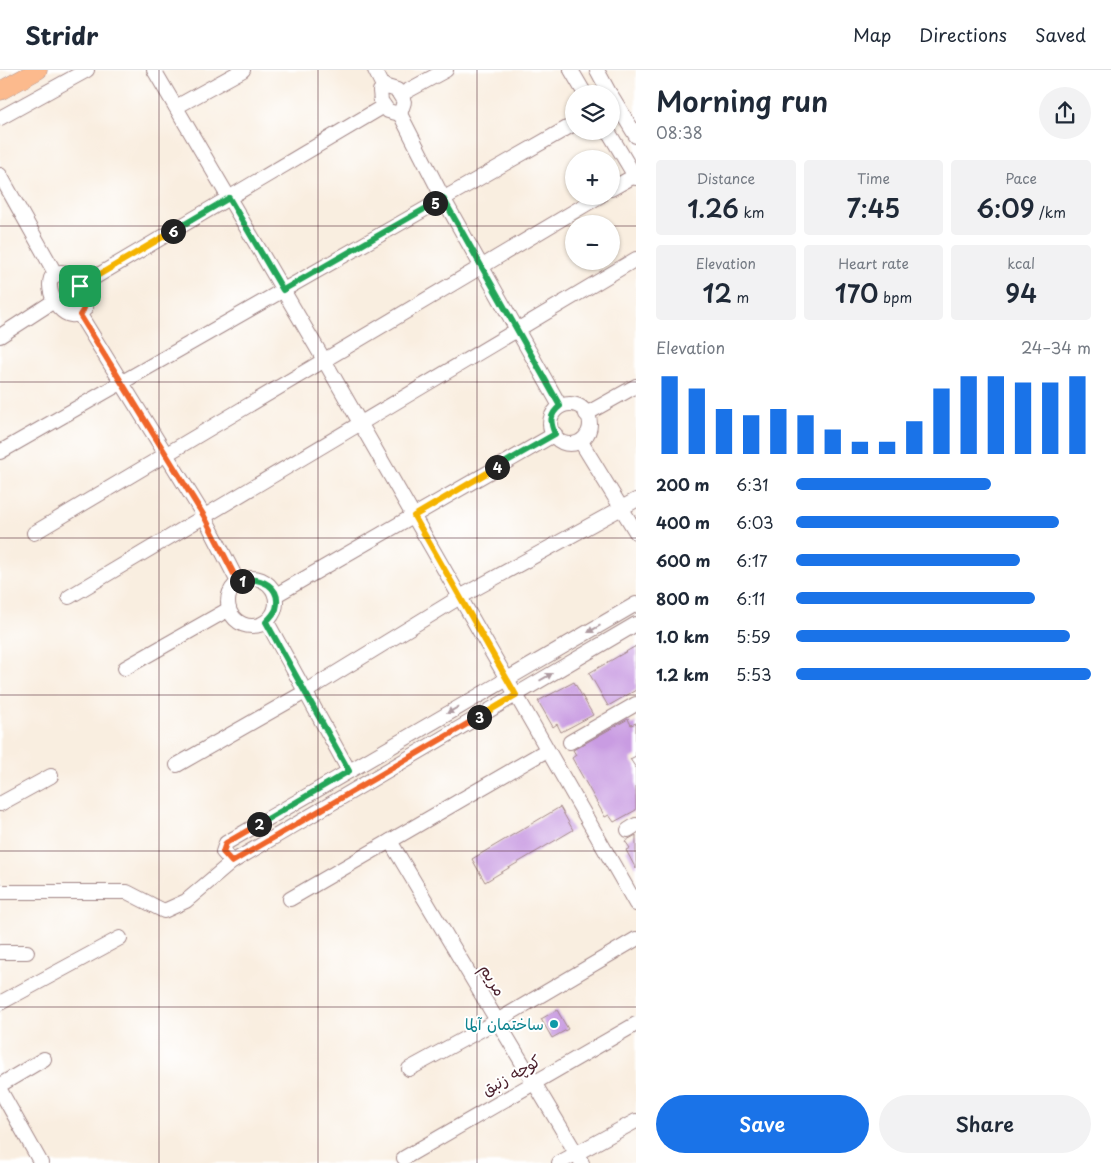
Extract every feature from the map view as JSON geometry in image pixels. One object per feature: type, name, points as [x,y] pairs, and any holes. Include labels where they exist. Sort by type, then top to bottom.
[{"type":"main road","points":[[0,91],[38,70]]},
{"type":"street","points":[[0,118],[87,70]]},
{"type":"street","points":[[154,70],[360,422],[636,904]]},
{"type":"street","points":[[176,107],[243,70]]},
{"type":"street","points":[[375,70],[384,88]]},
{"type":"street","points":[[400,95],[446,70]]},
{"type":"street","points":[[571,70],[580,85]]},
{"type":"street","points":[[597,70],[605,85]]},
{"type":"street","points":[[384,88],[392,87],[400,95],[404,106],[400,114]]},
{"type":"street","points":[[384,88],[379,96],[384,106],[391,114],[400,114]]},
{"type":"street","points":[[80,286],[384,106]]},
{"type":"street","points":[[620,110],[636,136]]},
{"type":"street","points":[[400,114],[443,198],[483,266],[560,406]]},
{"type":"street","points":[[0,452],[565,129]]},
{"type":"street","points":[[614,140],[636,176],[620,185]]},
{"type":"street","points":[[0,175],[55,274]]},
{"type":"street","points":[[34,533],[585,205]]},
{"type":"street","points":[[69,597],[636,259]]},
{"type":"street","points":[[68,272],[80,286],[86,302],[85,309],[80,315],[73,317],[66,314],[54,301],[49,285],[55,274],[68,272]]},
{"type":"street","points":[[0,336],[54,301]]},
{"type":"street","points":[[80,315],[204,516],[238,582]]},
{"type":"street","points":[[586,414],[636,386]]},
{"type":"street","points":[[574,404],[580,406],[586,414],[590,423],[589,430],[581,442],[574,444],[565,442],[555,434],[550,419],[553,412],[560,406],[574,404]]},
{"type":"street","points":[[276,595],[555,434]]},
{"type":"street","points":[[581,442],[636,532]]},
{"type":"street","points":[[177,765],[305,692],[460,597],[636,500]]},
{"type":"street","points":[[253,578],[267,583],[276,595],[276,610],[266,622],[252,627],[238,622],[229,609],[229,594],[238,582],[253,578]]},
{"type":"street","points":[[232,862],[223,852],[226,843],[636,604]]},
{"type":"street","points":[[125,668],[229,609]]},
{"type":"street","points":[[266,622],[349,771]]},
{"type":"street","points":[[0,879],[3,892],[127,892],[164,911],[186,901],[232,862],[636,624]]},
{"type":"street","points":[[570,742],[636,704]]},
{"type":"street","points":[[290,899],[547,750]]},
{"type":"street","points":[[0,804],[51,776]]},
{"type":"street","name":"مریم","points":[[390,842],[579,1158]]},
{"type":"street","points":[[0,1003],[120,938]]},
{"type":"street","points":[[409,1069],[497,1021],[636,938]]},
{"type":"street","points":[[0,952],[27,952]]},
{"type":"street","name":"کوچه زنبق","points":[[404,1158],[636,1024]]},
{"type":"street","points":[[0,1085],[44,1059]]},
{"type":"street","points":[[0,1090],[41,1163]]},
{"type":"street","points":[[559,1163],[579,1158],[636,1120]]},
{"type":"building","points":[[636,646],[636,690],[608,706],[589,673]]},
{"type":"building","points":[[574,682],[593,715],[561,732],[557,724],[553,727],[538,701]]},
{"type":"building","points":[[628,719],[631,725],[636,723],[636,756],[630,759],[636,768],[636,810],[614,822],[609,815],[605,817],[572,758],[576,755],[573,750]]},
{"type":"building","points":[[560,807],[573,830],[485,882],[472,859]]},
{"type":"building","points":[[636,835],[636,869],[626,850],[630,848],[625,841]]},
{"type":"building","name":"ساختمان آلما","points":[[557,1010],[568,1029],[552,1038],[541,1019]]},
{"type":"place","name":"ساختمان آلما","points":[[554,1024]]},
{"type":"route","points":[[229,198],[283,290],[443,198],[466,235],[560,406],[553,412],[550,419],[555,434],[414,516],[516,695],[232,862],[223,852],[226,843],[349,771],[266,622],[276,610],[276,595],[267,583],[253,578],[238,582],[204,516],[80,315],[85,309],[86,302],[80,286],[229,198]]}]
